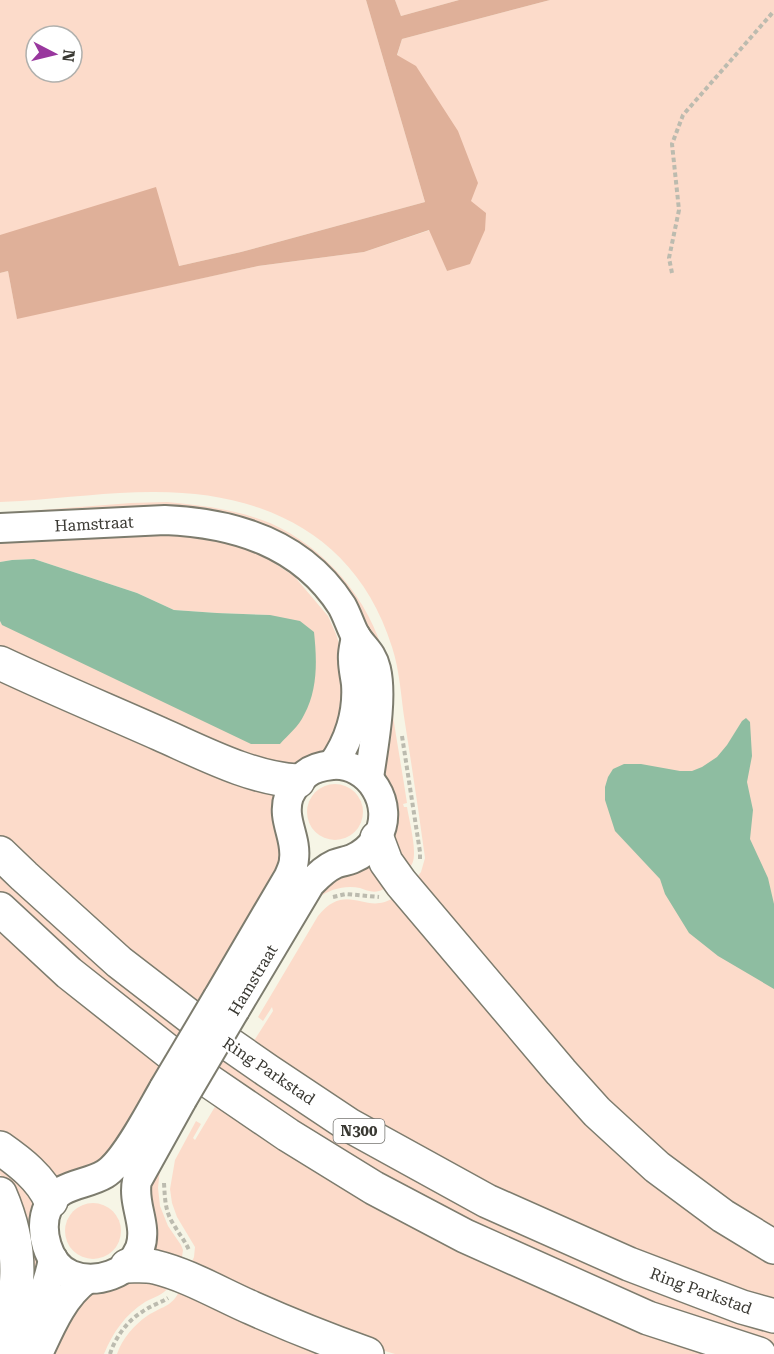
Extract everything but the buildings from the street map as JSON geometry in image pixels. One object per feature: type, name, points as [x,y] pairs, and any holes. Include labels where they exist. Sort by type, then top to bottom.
[{"type":"highway","points":[[0,663],[207,754],[266,777],[298,781]]},
{"type":"highway","points":[[377,838],[386,862],[401,883],[597,1112],[657,1167],[723,1216],[774,1247]]},
{"type":"highway","name":"Ring Parkstad","points":[[0,853],[119,962],[202,1025],[349,1125],[487,1201],[629,1264],[742,1307],[774,1316]]},
{"type":"highway","name":"N300","points":[[0,909],[69,973],[184,1064],[288,1135],[374,1188],[465,1236],[648,1318],[759,1354]]},
{"type":"highway","points":[[0,1148],[37,1179],[51,1201]]},
{"type":"highway","points":[[0,1194],[11,1221],[16,1245],[17,1272],[15,1305],[3,1354]]},
{"type":"highway","points":[[127,1266],[154,1267],[181,1276],[253,1309],[367,1354]]},
{"type":"main road","name":"Hamstraat","points":[[0,528],[165,520],[190,521],[222,526],[249,534],[293,556],[312,570],[332,592],[343,607],[356,636],[370,654],[376,668],[378,694],[369,778]]},
{"type":"main road","name":"Hamstraat","points":[[332,765],[339,756],[349,734],[354,715],[356,686],[352,658],[356,636]]},
{"type":"main road","points":[[298,781],[310,771],[324,765],[340,764],[356,769],[369,778],[378,791],[383,807],[382,823],[377,838]]},
{"type":"main road","name":"Hamstraat","points":[[51,1201],[65,1188],[103,1176],[123,1157],[173,1094],[226,1004],[289,876],[295,858],[286,811],[290,795],[298,781]]},
{"type":"main road","name":"Hamstraat","points":[[226,1004],[310,884],[323,870],[352,859],[366,850],[377,838]]},
{"type":"main road","name":"Hamstraat","points":[[127,1266],[137,1254],[142,1241],[143,1227],[135,1189],[137,1181],[173,1094]]},
{"type":"main road","points":[[51,1201],[44,1217],[44,1237],[53,1259],[61,1268],[70,1274],[87,1279],[105,1277],[127,1266]]},
{"type":"main road","points":[[18,1354],[50,1275],[53,1259]]},
{"type":"main road","points":[[38,1354],[63,1305],[79,1285],[87,1279]]},
{"type":"path","points":[[672,273],[669,258],[679,210],[672,144],[683,115],[774,11]]},
{"type":"shaded area","points":[[0,0],[366,0],[425,202],[241,252],[179,266],[0,235]]},
{"type":"shaded area","points":[[366,0],[395,0],[401,16],[459,0],[550,0],[402,39],[397,55],[416,66],[458,131],[478,183],[471,201],[486,213],[485,230],[470,264],[447,271],[429,230],[364,252],[258,266],[17,319],[8,271],[0,273],[0,235],[156,187],[179,266],[241,252],[425,202]]},
{"type":"shaded area","points":[[395,0],[459,0],[401,16]]},
{"type":"shaded area","points":[[550,0],[774,0],[774,1237],[601,1104],[417,877],[425,858],[395,656],[376,608],[355,575],[330,548],[301,527],[268,511],[232,500],[193,494],[136,492],[0,502],[0,273],[8,271],[17,318],[258,266],[364,252],[430,230],[447,271],[471,201],[397,56],[402,39]]},
{"type":"shaded area","points":[[167,502],[220,509],[270,523],[309,546],[327,561],[356,596],[378,636],[387,669],[407,803],[403,804],[407,807],[414,845],[412,864],[402,874],[397,867],[383,778],[374,638],[358,605],[332,571],[278,532],[259,523],[226,513],[150,507],[15,517],[15,512]]},
{"type":"shaded area","points":[[162,534],[197,535],[235,543],[265,557],[294,576],[328,616],[343,656],[349,697],[330,748],[298,766],[275,770],[0,653],[0,621],[2,625],[270,615],[174,610],[137,593],[34,559],[0,562],[0,540]]},
{"type":"shaded area","points":[[34,559],[137,593],[174,610],[270,615],[300,621],[314,632],[316,653],[312,695],[302,719],[280,744],[251,744],[2,625],[0,621],[0,562]]},
{"type":"shaded area","points":[[0,670],[278,791],[282,863],[195,1008],[0,838]]},
{"type":"shaded area","points":[[746,718],[750,722],[752,756],[747,782],[753,810],[750,839],[768,878],[774,904],[774,989],[718,956],[689,933],[665,894],[660,879],[615,831],[605,800],[605,787],[613,769],[624,764],[641,764],[692,771],[717,757]]},
{"type":"shaded area","points":[[335,784],[346,786],[355,792],[361,801],[363,812],[361,823],[355,832],[346,838],[335,840],[324,838],[315,832],[309,823],[307,812],[309,801],[315,792],[324,786]]},
{"type":"shaded area","points":[[371,860],[391,883],[382,890],[374,892],[343,887],[318,898],[314,892]]},
{"type":"shaded area","points":[[0,871],[239,1068],[774,1328],[774,1346],[689,1320],[443,1212],[253,1098],[0,898]]},
{"type":"shaded area","points":[[393,898],[461,966],[774,1255],[774,1303],[745,1294],[490,1192],[250,1047],[273,1011],[272,1007],[263,1021],[258,1017],[318,916],[328,906],[338,901],[347,899],[374,903]]},
{"type":"shaded area","points":[[0,928],[162,1064],[140,1100],[141,1111],[117,1152],[58,1182],[0,1137]]},
{"type":"shaded area","points":[[216,1105],[720,1354],[395,1354],[368,1346],[188,1271],[194,1257],[195,1247],[177,1217],[170,1189],[175,1160],[196,1121],[201,1124],[193,1138],[195,1140]]},
{"type":"shaded area","points":[[0,1157],[33,1194],[40,1262],[31,1300],[7,1188],[0,1174]]},
{"type":"shaded area","points":[[160,1169],[158,1188],[160,1206],[168,1226],[183,1250],[179,1265],[149,1252],[146,1194]]},
{"type":"shaded area","points":[[93,1203],[104,1205],[113,1211],[119,1220],[121,1231],[119,1242],[113,1251],[104,1257],[93,1259],[82,1257],[73,1251],[67,1242],[65,1231],[67,1220],[73,1211],[82,1205]]},
{"type":"shaded area","points":[[140,1277],[169,1287],[138,1307],[126,1318],[111,1338],[104,1354],[48,1354],[61,1327],[87,1296]]},
{"type":"shaded area","points":[[182,1285],[349,1354],[117,1354],[133,1328],[147,1316],[172,1302]]}]
